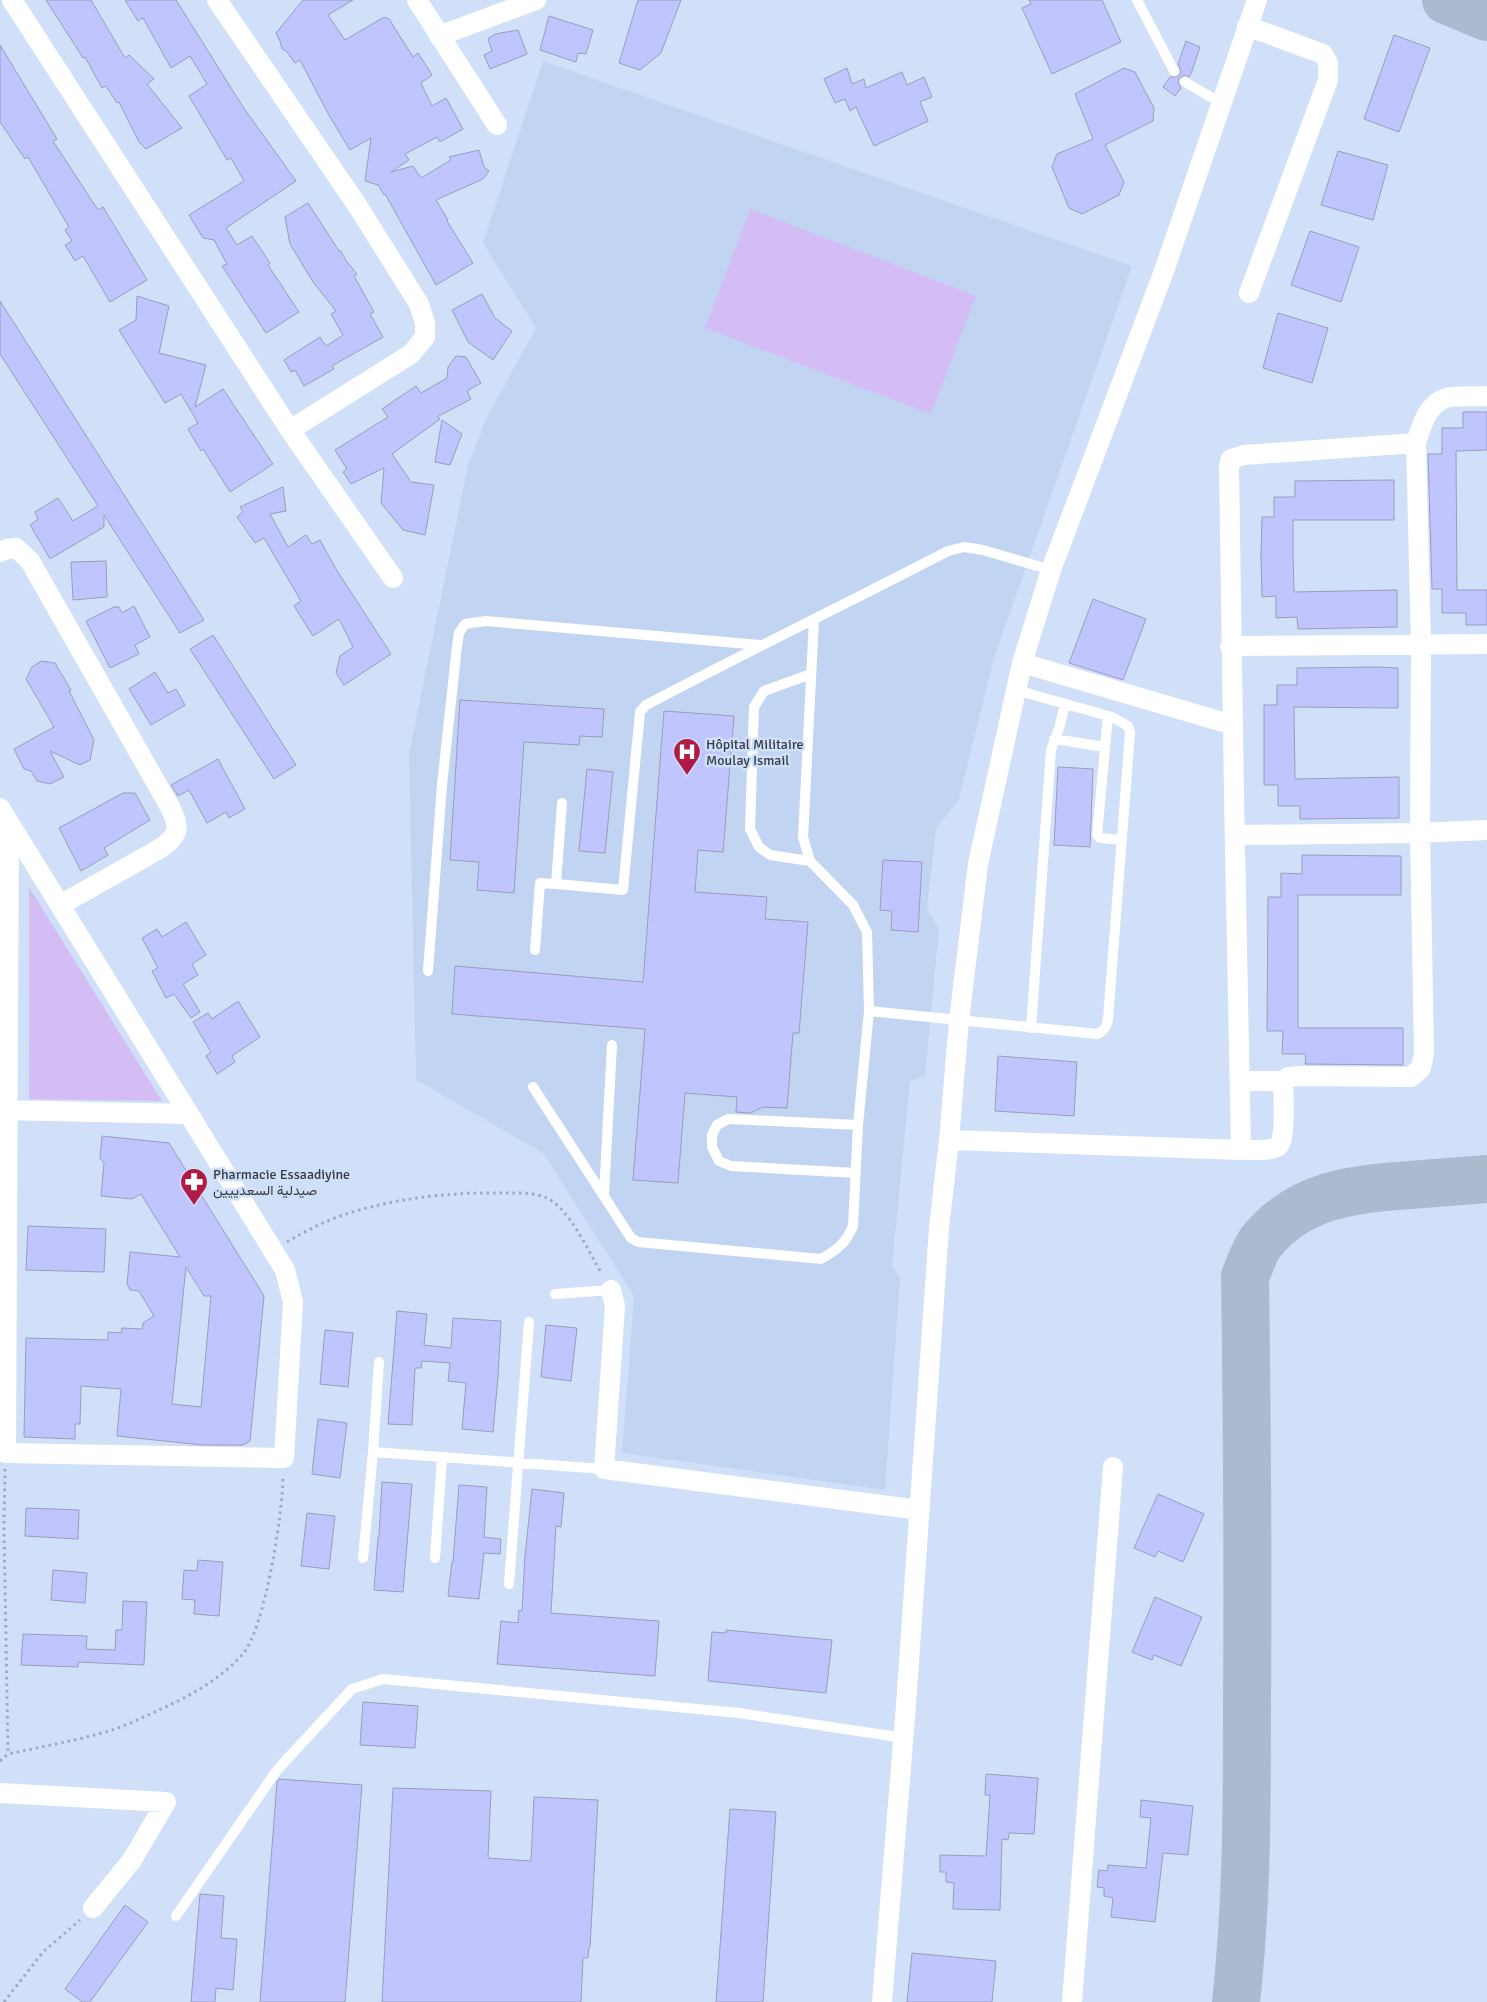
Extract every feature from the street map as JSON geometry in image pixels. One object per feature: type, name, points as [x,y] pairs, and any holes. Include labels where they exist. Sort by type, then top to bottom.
[{"type":"street","points":[[12,0],[290,430],[392,578]]},
{"type":"street","points":[[217,0],[357,205],[419,304],[425,323],[425,337],[411,354],[290,430]]},
{"type":"street","points":[[417,0],[497,126]]},
{"type":"street","points":[[439,36],[536,0]]},
{"type":"street","points":[[882,2002],[904,1738],[939,1228],[949,1140],[959,1020],[978,864],[1022,663],[1051,570],[1164,271],[1257,0]]},
{"type":"street","points":[[1247,26],[1323,54],[1328,63],[1328,80],[1249,293]]},
{"type":"street","points":[[1240,1082],[1283,1081],[1288,1077],[1298,1076],[1411,1077],[1421,1068],[1424,1054],[1420,834],[1421,644],[1416,443],[1423,419],[1436,405],[1446,398],[1487,396]]},
{"type":"street","points":[[1241,1150],[1236,836],[1230,646],[1229,467],[1232,459],[1244,454],[1416,443]]},
{"type":"street","points":[[0,552],[8,548],[16,548],[30,561],[170,807],[178,826],[176,833],[170,841],[161,848],[60,905]]},
{"type":"street","points":[[1230,646],[1487,644]]},
{"type":"street","points":[[1022,663],[1232,725]]},
{"type":"street","points":[[4,815],[285,1270],[293,1302],[284,1458],[6,1452],[4,815]]},
{"type":"street","points":[[1236,836],[1420,834],[1487,830]]},
{"type":"street","points":[[949,1140],[1241,1150],[1275,1148],[1280,1144],[1283,1134],[1283,1081]]},
{"type":"street","points":[[4,1110],[188,1114]]},
{"type":"street","points":[[611,1290],[615,1306],[604,1469],[920,1510]]},
{"type":"street","points":[[1072,2002],[1113,1467]]},
{"type":"street","points":[[0,1793],[166,1802],[132,1860],[94,1908]]},
{"type":"lane","points":[[1137,0],[1174,71]]},
{"type":"lane","points":[[1185,82],[1221,103]]},
{"type":"lane","points":[[535,950],[540,884],[623,890],[640,712],[646,704],[948,552],[964,547],[983,550],[1051,570]]},
{"type":"lane","points":[[533,1088],[631,1238],[638,1242],[821,1259],[840,1248],[848,1239],[854,1218],[858,1125],[869,1011],[867,932],[853,905],[810,861],[803,837],[802,824],[814,620]]},
{"type":"lane","points":[[428,971],[442,785],[456,646],[459,634],[466,624],[486,621],[761,645]]},
{"type":"lane","points":[[810,861],[770,855],[759,847],[750,829],[754,707],[764,691],[811,674]]},
{"type":"lane","points":[[869,1011],[1097,1034],[1103,1032],[1106,1027],[1130,733],[1128,726],[1108,716],[1016,690]]},
{"type":"lane","points":[[1031,1028],[1051,750],[1059,729],[1065,704]]},
{"type":"lane","points":[[1108,716],[1097,835],[1100,838],[1122,840]]},
{"type":"lane","points":[[1054,739],[1105,747]]},
{"type":"lane","points":[[556,884],[562,803]]},
{"type":"lane","points":[[604,1194],[612,1045]]},
{"type":"lane","points":[[856,1173],[731,1166],[719,1161],[712,1147],[712,1135],[717,1125],[728,1119],[858,1125]]},
{"type":"lane","points":[[555,1294],[611,1290]]},
{"type":"lane","points":[[508,1584],[530,1322]]},
{"type":"lane","points":[[363,1558],[379,1362]]},
{"type":"lane","points":[[373,1452],[604,1469]]},
{"type":"lane","points":[[435,1558],[442,1458]]},
{"type":"lane","points":[[176,1916],[277,1770],[352,1689],[384,1679],[739,1713],[904,1738]]},
{"type":"path","points":[[274,1250],[315,1226],[348,1213],[384,1204],[423,1197],[483,1192],[528,1193],[548,1199],[562,1211],[582,1240],[611,1290]]},
{"type":"path","points":[[6,1452],[2,1526],[8,1754]]},
{"type":"path","points":[[0,1761],[8,1754],[117,1729],[185,1698],[208,1685],[243,1654],[256,1628],[277,1539],[283,1490],[284,1458]]},
{"type":"path","points":[[4,2002],[43,1952],[94,1908]]},
{"type":"shaded area","name":"Hôpital Militaire Moulay Ismail","points":[[543,61],[1132,266],[994,658],[959,799],[936,829],[927,908],[939,929],[925,1076],[910,1081],[892,1266],[900,1278],[885,1490],[622,1453],[634,1296],[543,1153],[416,1080],[409,754],[468,465],[487,417],[536,328],[483,243]]},
{"type":"shaded area","points":[[750,209],[976,296],[931,414],[705,328]]},
{"type":"shaded area","points":[[29,887],[162,1101],[29,1099]]},
{"type":"building","points":[[46,0],[91,0],[125,58],[129,55],[154,79],[147,84],[182,128],[146,149],[139,142],[119,102],[117,103],[106,86],[102,88],[85,57],[83,58]]},
{"type":"building","points":[[125,0],[176,0],[245,110],[296,181],[226,228],[237,245],[252,236],[270,263],[268,265],[299,312],[266,333],[222,266],[227,264],[214,240],[203,238],[189,215],[244,181],[231,158],[227,160],[189,96],[207,84],[190,56],[171,68],[143,18],[138,21]]},
{"type":"building","points":[[303,0],[353,0],[328,15],[345,40],[384,17],[389,19],[413,57],[418,53],[432,75],[421,83],[432,106],[446,98],[463,129],[440,142],[437,137],[405,154],[409,160],[391,172],[413,166],[421,178],[451,160],[449,157],[479,150],[484,167],[489,171],[483,179],[436,200],[473,263],[436,285],[385,194],[378,185],[365,181],[371,138],[350,150],[300,60],[295,63],[287,52],[282,49],[276,33]]},
{"type":"building","points":[[638,0],[681,0],[661,53],[640,70],[619,63]]},
{"type":"building","points":[[1029,0],[1102,0],[1121,42],[1052,74],[1022,8],[1031,4]]},
{"type":"building","points":[[549,16],[593,30],[586,54],[578,53],[576,62],[540,50]]},
{"type":"building","points":[[518,30],[527,54],[490,69],[484,55],[492,51],[488,39],[495,34]]},
{"type":"building","points":[[1394,35],[1430,48],[1399,132],[1364,119]]},
{"type":"building","points":[[1186,41],[1200,47],[1189,77],[1185,75],[1179,78],[1178,82],[1181,88],[1175,96],[1163,87],[1170,77],[1177,77],[1180,74],[1181,71],[1178,64]]},
{"type":"building","points":[[0,45],[57,139],[53,141],[98,210],[103,207],[147,280],[110,302],[83,256],[75,261],[65,245],[72,241],[65,230],[69,227],[28,157],[25,159],[0,122]]},
{"type":"building","points":[[847,68],[852,84],[864,79],[866,88],[902,72],[907,85],[924,77],[932,97],[920,102],[928,121],[874,146],[856,107],[850,111],[845,99],[835,103],[824,79]]},
{"type":"building","points":[[1124,68],[1135,72],[1154,108],[1153,121],[1105,145],[1124,182],[1119,195],[1082,214],[1069,208],[1052,167],[1057,154],[1093,139],[1075,94]]},
{"type":"building","points":[[1338,151],[1388,165],[1373,220],[1321,205]]},
{"type":"building","points":[[308,203],[339,251],[357,274],[354,276],[374,312],[370,314],[383,337],[332,366],[334,369],[304,386],[295,370],[291,372],[284,360],[320,337],[326,346],[343,335],[331,314],[336,311],[313,282],[290,244],[285,217]]},
{"type":"building","points":[[1310,231],[1359,247],[1341,302],[1291,285]]},
{"type":"building","points":[[482,294],[495,318],[512,331],[493,360],[468,342],[452,310]]},
{"type":"building","points":[[137,296],[169,306],[159,353],[206,365],[195,407],[223,389],[273,464],[230,492],[188,429],[198,423],[181,394],[165,403],[119,330],[136,320]]},
{"type":"building","points":[[0,301],[204,620],[180,633],[104,515],[104,527],[50,559],[30,525],[38,519],[35,512],[58,498],[73,521],[98,506],[0,354]]},
{"type":"building","points":[[1278,313],[1328,328],[1312,383],[1263,368]]},
{"type":"building","points":[[456,356],[466,357],[481,383],[467,391],[471,399],[437,417],[440,419],[392,454],[411,482],[434,485],[425,535],[403,530],[381,503],[384,468],[351,484],[343,472],[347,469],[335,450],[388,417],[382,409],[416,386],[421,393],[447,378],[448,367]]},
{"type":"building","points":[[1463,412],[1487,412],[1487,450],[1456,451],[1457,590],[1487,590],[1487,625],[1466,625],[1466,613],[1442,613],[1442,589],[1432,589],[1428,454],[1442,454],[1442,428],[1463,428]]},
{"type":"building","points":[[442,420],[462,434],[450,465],[435,462]]},
{"type":"building","points":[[1394,480],[1394,520],[1293,520],[1293,554],[1294,592],[1397,590],[1397,627],[1298,629],[1297,617],[1276,618],[1276,596],[1262,597],[1261,555],[1262,517],[1274,517],[1274,497],[1295,497],[1295,481]]},
{"type":"building","points":[[283,487],[286,511],[270,514],[288,547],[306,535],[312,544],[320,540],[336,569],[391,654],[344,685],[336,673],[340,656],[353,647],[339,619],[313,636],[294,606],[301,601],[264,538],[255,543],[237,517],[243,512],[240,507]]},
{"type":"building","points":[[106,561],[107,597],[73,600],[71,562]]},
{"type":"building","points":[[1093,599],[1146,619],[1123,680],[1069,663]]},
{"type":"building","points":[[134,606],[150,637],[135,645],[139,654],[110,668],[86,621],[114,607],[119,607],[122,613]]},
{"type":"building","points":[[213,635],[296,765],[274,779],[190,649]]},
{"type":"building","points":[[41,661],[55,663],[71,690],[69,691],[94,740],[90,760],[80,765],[50,751],[64,777],[50,784],[37,781],[31,771],[24,769],[14,749],[54,727],[26,679],[32,667]]},
{"type":"building","points":[[1297,668],[1398,668],[1398,708],[1294,707],[1295,779],[1399,777],[1399,818],[1300,819],[1300,806],[1278,806],[1278,785],[1264,785],[1264,705],[1277,705],[1277,685],[1297,685]]},
{"type":"building","points":[[155,672],[168,693],[176,689],[185,705],[151,725],[129,689]]},
{"type":"building","points":[[460,700],[604,709],[602,737],[580,736],[579,745],[524,742],[514,893],[477,890],[479,862],[450,860]]},
{"type":"building","name":"Hôpital Militaire Moulay Ismail","points":[[664,711],[734,716],[723,852],[698,850],[695,892],[767,897],[765,919],[808,922],[799,1033],[793,1033],[787,1108],[763,1107],[750,1113],[736,1112],[737,1097],[685,1093],[678,1183],[633,1180],[645,1029],[452,1014],[455,966],[643,982]]},
{"type":"building","points":[[218,759],[245,809],[229,818],[226,812],[207,823],[189,790],[178,796],[171,785]]},
{"type":"building","points":[[1058,767],[1093,769],[1090,847],[1054,845]]},
{"type":"building","points":[[587,769],[613,772],[605,853],[579,851]]},
{"type":"building","points":[[123,793],[135,793],[150,820],[104,848],[108,855],[81,871],[59,828]]},
{"type":"building","points":[[1302,855],[1401,856],[1401,895],[1298,895],[1298,1028],[1403,1028],[1403,1065],[1305,1064],[1306,1054],[1282,1054],[1283,1031],[1267,1031],[1268,897],[1281,897],[1281,873],[1302,874]]},
{"type":"building","points":[[883,860],[922,862],[918,932],[891,930],[892,911],[880,910]]},
{"type":"building","points":[[186,922],[206,955],[192,964],[198,975],[183,984],[200,1012],[191,1018],[174,994],[166,998],[152,971],[158,968],[142,938],[157,929],[162,937]]},
{"type":"building","points":[[238,1001],[260,1037],[232,1056],[235,1062],[217,1074],[206,1056],[211,1052],[193,1022],[208,1013],[212,1019]]},
{"type":"building","points":[[998,1056],[1077,1062],[1074,1116],[995,1111]]},
{"type":"building","points":[[102,1136],[169,1143],[264,1296],[250,1441],[243,1445],[202,1445],[117,1436],[121,1389],[81,1386],[80,1424],[75,1424],[75,1439],[24,1437],[26,1338],[108,1340],[108,1332],[121,1333],[122,1328],[142,1329],[143,1323],[154,1316],[139,1291],[130,1290],[127,1284],[130,1252],[180,1257],[141,1194],[132,1199],[101,1196],[104,1163],[100,1158]],"holes":[[[186,1267],[204,1296],[211,1296],[201,1407],[172,1404]]]},
{"type":"building","points":[[28,1226],[106,1229],[104,1272],[26,1270]]},
{"type":"building","points":[[397,1311],[427,1314],[424,1345],[451,1348],[453,1318],[501,1321],[493,1432],[462,1429],[466,1383],[448,1381],[450,1363],[422,1361],[421,1368],[415,1368],[412,1425],[388,1424]]},
{"type":"building","points":[[546,1325],[577,1328],[571,1381],[541,1377]]},
{"type":"building","points":[[325,1330],[353,1333],[348,1387],[320,1384]]},
{"type":"building","points":[[318,1419],[347,1423],[340,1478],[312,1474]]},
{"type":"building","points":[[382,1482],[412,1484],[403,1592],[374,1590]]},
{"type":"building","points":[[459,1485],[487,1487],[484,1537],[501,1539],[500,1554],[484,1553],[479,1599],[448,1596],[453,1562]]},
{"type":"building","points":[[532,1489],[564,1493],[561,1527],[556,1526],[551,1613],[659,1621],[655,1676],[497,1664],[501,1621],[518,1623],[519,1610],[522,1611],[525,1556]]},
{"type":"building","points":[[1158,1494],[1204,1514],[1183,1562],[1158,1551],[1155,1557],[1134,1548]]},
{"type":"building","points":[[26,1508],[79,1510],[78,1539],[25,1536]]},
{"type":"building","points":[[307,1513],[335,1516],[329,1569],[301,1566]]},
{"type":"building","points":[[198,1560],[223,1562],[219,1616],[194,1614],[195,1600],[182,1599],[184,1570],[197,1571]]},
{"type":"building","points":[[53,1570],[87,1573],[85,1603],[51,1600]]},
{"type":"building","points":[[1155,1597],[1202,1617],[1181,1666],[1154,1655],[1152,1660],[1132,1652]]},
{"type":"building","points":[[123,1601],[147,1602],[144,1665],[78,1662],[78,1667],[21,1665],[23,1634],[87,1636],[86,1649],[115,1650],[116,1630],[122,1630]]},
{"type":"building","points":[[726,1630],[832,1640],[826,1693],[708,1681],[712,1632],[726,1633]]},
{"type":"building","points":[[363,1702],[418,1706],[415,1748],[360,1745]]},
{"type":"building","points":[[986,1774],[1038,1778],[1034,1834],[1009,1833],[1008,1840],[1002,1839],[1000,1910],[953,1909],[954,1883],[946,1882],[946,1872],[940,1872],[940,1855],[986,1856],[990,1795],[985,1795]]},
{"type":"building","points":[[279,1779],[362,1785],[345,2002],[260,2002],[277,1782]]},
{"type":"building","points":[[393,1788],[491,1791],[488,1858],[531,1861],[534,1797],[598,1800],[590,1947],[588,1958],[583,1958],[581,2002],[382,2002]]},
{"type":"building","points":[[1141,1800],[1193,1806],[1188,1855],[1163,1853],[1155,1922],[1111,1917],[1113,1898],[1104,1896],[1104,1888],[1097,1887],[1099,1870],[1107,1871],[1108,1865],[1146,1868],[1151,1818],[1140,1817]]},
{"type":"building","points":[[730,1809],[776,1812],[763,2002],[716,2002]]},
{"type":"building","points":[[200,1894],[224,1896],[221,1938],[237,1939],[233,1990],[216,1988],[215,2002],[191,2002]]},
{"type":"building","points":[[125,1905],[148,1922],[90,2002],[82,2002],[65,1989]]},
{"type":"building","points":[[912,1953],[996,1961],[992,2002],[907,2002]]},
{"type":"taxiway","points":[[1446,0],[1487,17]]},
{"type":"taxiway","points":[[1236,2002],[1242,1928],[1246,1816],[1247,1543],[1245,1276],[1261,1242],[1292,1213],[1310,1204],[1348,1192],[1368,1189],[1487,1179]]},
{"type":"place","name":"Hôpital Militaire Moulay Ismail","points":[[687,776]]},
{"type":"place","name":"Pharmacie Essaadiyine صيدلية السعدييين","points":[[194,1206]]}]
